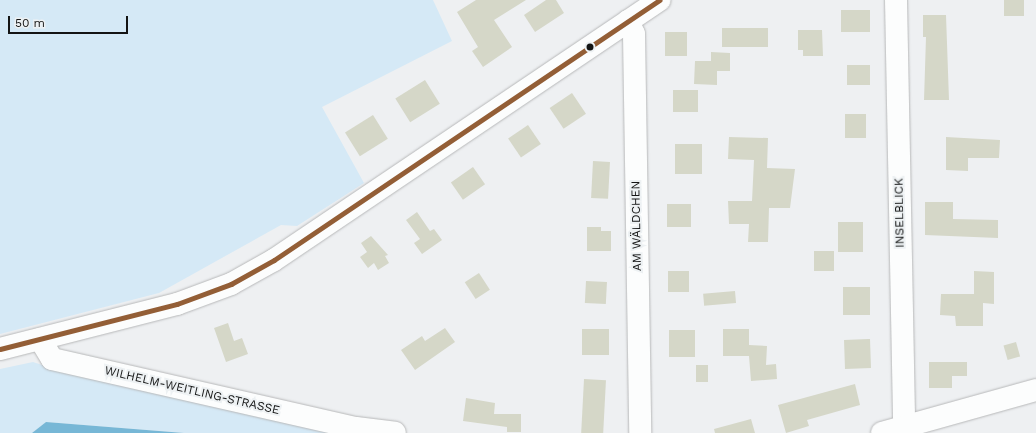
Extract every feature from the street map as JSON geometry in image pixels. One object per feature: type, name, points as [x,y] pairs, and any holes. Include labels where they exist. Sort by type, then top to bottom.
[{"type":"street","points":[[0,349],[177,304],[231,284],[274,260],[659,0]]},
{"type":"street","name":"INSELBLICK","points":[[896,0],[904,427]]},
{"type":"street","name":"AM WÄLDCHEN","points":[[628,21],[634,34],[640,433]]},
{"type":"street","name":"WILHELM-WEITLING-STRASSE","points":[[40,339],[52,358],[356,428],[395,433]]},
{"type":"street","points":[[882,433],[904,427],[945,425],[1035,392]]},
{"type":"shaded area","points":[[0,0],[433,0],[452,41],[322,107],[364,183],[297,226],[281,225],[159,293],[0,334]]},
{"type":"shaded area","points":[[33,362],[69,374],[138,384],[342,433],[184,433],[46,422],[32,433],[0,433],[0,369]]},
{"type":"water","points":[[46,422],[184,433],[32,433]]},
{"type":"building","points":[[476,0],[526,0],[494,20],[512,47],[483,67],[472,51],[478,47],[457,12]]},
{"type":"building","points":[[546,0],[556,0],[564,13],[535,32],[524,15]]},
{"type":"building","points":[[1004,0],[1024,0],[1024,16],[1004,16]]},
{"type":"building","points":[[841,10],[870,10],[870,32],[841,32]]},
{"type":"building","points":[[923,15],[946,15],[949,100],[924,100],[926,37],[923,37]]},
{"type":"building","points":[[722,28],[768,28],[768,47],[722,47]]},
{"type":"building","points":[[798,30],[822,30],[823,56],[803,56],[803,50],[798,50]]},
{"type":"building","points":[[665,32],[687,32],[687,56],[665,56]]},
{"type":"building","points":[[711,52],[730,53],[730,71],[717,71],[717,85],[694,84],[695,61],[711,61]]},
{"type":"building","points":[[847,65],[870,65],[870,85],[847,85]]},
{"type":"building","points":[[425,80],[440,104],[410,122],[395,99]]},
{"type":"building","points":[[673,90],[698,90],[698,112],[673,112]]},
{"type":"building","points":[[572,93],[586,114],[564,129],[550,108]]},
{"type":"building","points":[[845,114],[866,114],[866,138],[845,138]]},
{"type":"building","points":[[373,115],[388,139],[360,156],[345,132]]},
{"type":"building","points":[[528,125],[541,144],[521,157],[508,138]]},
{"type":"building","points":[[729,137],[768,138],[767,168],[795,169],[790,208],[769,208],[768,242],[748,242],[749,224],[729,224],[728,201],[752,201],[754,160],[728,159]]},
{"type":"building","points":[[946,137],[1000,140],[999,158],[968,158],[968,171],[946,170]]},
{"type":"building","points":[[675,144],[702,144],[702,174],[675,174]]},
{"type":"building","points":[[593,161],[610,162],[608,199],[591,198]]},
{"type":"building","points":[[473,167],[485,184],[463,200],[451,182]]},
{"type":"building","points":[[925,202],[953,202],[953,219],[998,220],[998,238],[925,235]]},
{"type":"building","points":[[667,204],[691,204],[691,227],[667,227]]},
{"type":"building","points":[[417,212],[430,231],[434,229],[442,240],[422,254],[414,243],[420,239],[406,220]]},
{"type":"building","points":[[838,222],[863,222],[863,252],[838,252]]},
{"type":"building","points":[[587,227],[601,227],[601,231],[611,231],[611,251],[587,251]]},
{"type":"building","points":[[371,236],[388,255],[385,256],[389,263],[378,270],[374,263],[368,268],[360,257],[367,252],[361,243]]},
{"type":"building","points":[[814,251],[834,251],[834,271],[814,271]]},
{"type":"building","points":[[668,271],[689,271],[689,292],[668,292]]},
{"type":"building","points":[[974,271],[994,272],[994,304],[983,303],[983,326],[956,326],[955,316],[940,315],[941,294],[974,294]]},
{"type":"building","points":[[479,273],[490,290],[476,299],[465,282]]},
{"type":"building","points":[[586,281],[607,282],[606,304],[585,303]]},
{"type":"building","points":[[843,287],[870,287],[870,315],[843,315]]},
{"type":"building","points":[[735,291],[736,303],[704,306],[703,294]]},
{"type":"building","points":[[228,323],[234,341],[242,338],[248,354],[226,362],[214,328]]},
{"type":"building","points":[[445,328],[455,342],[415,370],[401,350],[422,336],[425,341]]},
{"type":"building","points":[[582,329],[609,329],[609,355],[582,355]]},
{"type":"building","points":[[723,329],[749,329],[749,345],[767,346],[766,365],[776,364],[777,379],[751,381],[749,356],[723,356]]},
{"type":"building","points":[[669,330],[695,330],[695,357],[669,357]]},
{"type":"building","points":[[870,339],[871,368],[845,369],[844,340]]},
{"type":"building","points":[[1016,342],[1020,356],[1008,360],[1004,346]]},
{"type":"building","points":[[929,362],[967,362],[967,376],[952,376],[952,388],[929,388]]},
{"type":"building","points":[[696,365],[708,365],[708,382],[696,382]]},
{"type":"building","points":[[584,379],[606,380],[603,433],[581,433]]},
{"type":"building","points":[[855,384],[860,405],[807,420],[809,426],[786,433],[778,405]]},
{"type":"building","points":[[466,398],[495,403],[494,414],[521,414],[521,432],[507,432],[507,427],[463,421]]},
{"type":"building","points":[[751,419],[755,433],[715,433],[714,429]]},
{"type":"transit line","points":[[0,349],[177,304],[231,284],[274,260],[659,0]]}]
